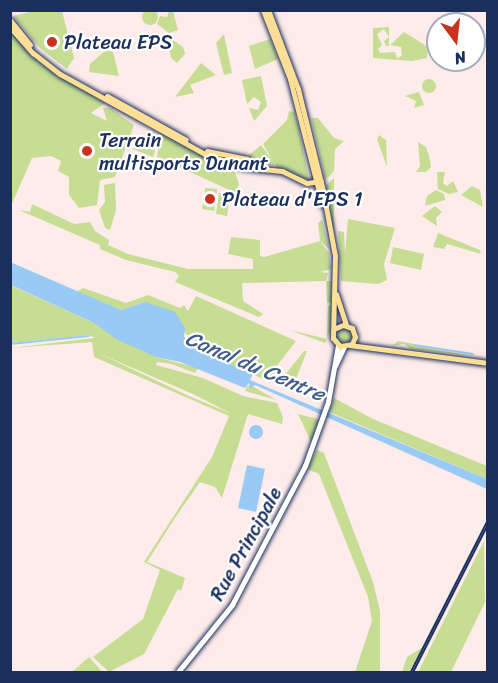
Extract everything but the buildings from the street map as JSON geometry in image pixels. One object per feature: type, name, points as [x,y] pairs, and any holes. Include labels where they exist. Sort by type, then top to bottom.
[{"type":"main road","points":[[262,10],[284,51],[303,118],[334,251],[336,328],[333,338],[344,346],[372,346],[488,363]]},
{"type":"main road","points":[[268,10],[276,43],[303,118]]},
{"type":"main road","points":[[10,20],[30,45],[74,78],[209,152],[247,159],[256,168]]},
{"type":"main road","points":[[10,27],[33,53],[60,74],[153,127],[233,164],[282,171],[307,183],[318,181]]},
{"type":"main road","points":[[276,43],[284,51]]},
{"type":"main road","points":[[233,164],[236,159],[247,159]]},
{"type":"main road","points":[[335,290],[346,325],[372,346]]},
{"type":"main road","points":[[336,328],[346,325]]},
{"type":"main road","points":[[344,346],[356,335]]},
{"type":"street","name":"Rue Principale","points":[[178,672],[232,606],[310,457],[324,420],[333,372],[344,346]]},
{"type":"green space","points":[[150,9],[158,17],[150,25],[142,17]]},
{"type":"green space","name":"Plateau EPS","points":[[33,11],[62,11],[74,58],[67,69],[40,48],[13,16]]},
{"type":"green space","points":[[169,11],[173,11],[178,30],[169,33],[157,24],[160,16],[167,17]]},
{"type":"green space","points":[[389,27],[389,37],[384,29],[377,34],[382,45],[378,49],[380,53],[395,52],[397,58],[402,56],[401,47],[390,45],[404,32],[426,46],[426,58],[412,61],[373,58],[373,28]]},
{"type":"green space","points":[[10,30],[42,65],[105,103],[91,113],[107,121],[103,108],[110,108],[134,125],[115,177],[100,180],[97,205],[79,208],[69,195],[69,177],[58,171],[61,161],[51,156],[32,158],[11,206]]},
{"type":"green space","points":[[224,34],[232,73],[224,75],[216,43]]},
{"type":"green space","points":[[167,36],[183,47],[185,54],[177,63],[171,58]]},
{"type":"green space","points":[[389,37],[389,46],[386,46],[384,41]]},
{"type":"green space","points":[[270,39],[278,59],[255,69],[249,46]]},
{"type":"green space","points":[[106,50],[113,52],[119,76],[89,72],[90,64]]},
{"type":"green space","points":[[201,63],[216,75],[190,85],[194,93],[175,97]]},
{"type":"green space","points":[[261,76],[267,106],[254,121],[249,108],[258,110],[261,102],[254,97],[247,104],[242,80]]},
{"type":"green space","points":[[426,79],[432,79],[436,86],[432,93],[426,93],[422,89],[422,83]]},
{"type":"green space","points":[[419,92],[424,105],[414,108],[416,101],[405,96]]},
{"type":"green space","points":[[289,111],[294,112],[298,125],[309,180],[277,168],[263,144],[287,120]]},
{"type":"green space","points":[[311,118],[318,118],[334,138],[344,141],[335,149],[334,171],[329,177],[325,178]]},
{"type":"green space","points":[[149,132],[158,135],[155,149],[142,137]]},
{"type":"green space","points":[[161,133],[235,172],[239,184],[236,193],[157,157]]},
{"type":"green space","points":[[379,135],[386,140],[387,167],[377,139]]},
{"type":"green space","points":[[140,139],[155,151],[153,157],[133,149]]},
{"type":"green space","points":[[418,142],[426,147],[429,156],[431,167],[426,172],[416,172],[420,166]]},
{"type":"green space","points":[[261,145],[274,165],[253,164],[248,156]]},
{"type":"green space","points":[[437,172],[445,172],[443,183],[447,186],[453,181],[458,192],[449,194],[438,189]]},
{"type":"green space","points":[[334,178],[334,228],[333,228],[326,185]]},
{"type":"green space","points":[[115,183],[116,210],[110,230],[105,228],[99,210],[105,202],[104,185]]},
{"type":"green space","points":[[472,186],[480,190],[483,207],[461,195]]},
{"type":"green space","name":"Plateau d'EPS 1","points":[[205,188],[217,189],[214,211],[202,209]]},
{"type":"green space","points":[[436,190],[444,194],[445,200],[425,206],[427,196]]},
{"type":"green space","points":[[219,193],[230,194],[227,216],[216,214]]},
{"type":"green space","points":[[32,204],[74,224],[90,222],[95,231],[109,240],[108,245],[128,254],[188,269],[253,269],[253,259],[228,254],[231,237],[260,240],[260,256],[264,257],[320,241],[329,253],[331,269],[320,272],[328,273],[326,281],[242,283],[243,301],[263,314],[259,317],[175,282],[179,276],[175,272],[126,260],[100,249],[100,245],[19,210],[30,212]]},
{"type":"green space","points":[[435,206],[442,212],[436,218],[437,226],[422,216]]},
{"type":"green space","points":[[348,219],[395,228],[384,264],[387,280],[378,284],[341,281],[338,231],[344,232],[345,253]]},
{"type":"green space","points":[[322,220],[329,249],[320,241],[318,223]]},
{"type":"green space","points":[[438,233],[480,250],[481,254],[447,244],[444,249],[433,247]]},
{"type":"green space","points":[[393,247],[424,254],[421,270],[390,263]]},
{"type":"green space","points":[[326,281],[332,281],[331,302],[327,303]]},
{"type":"green space","points":[[10,285],[94,323],[156,357],[198,368],[195,373],[171,364],[157,362],[156,365],[203,378],[243,396],[277,403],[283,417],[282,424],[248,414],[222,498],[215,487],[200,482],[175,518],[147,562],[185,578],[181,591],[178,589],[144,654],[109,672],[93,657],[143,619],[160,570],[144,562],[212,457],[229,416],[94,357],[92,342],[11,348],[95,338],[89,335],[11,343]],"holes":[[[98,353],[193,394],[232,414]]]},
{"type":"green space","points":[[83,288],[126,303],[148,295],[180,308],[184,305],[188,311],[196,296],[296,341],[276,367],[274,382],[265,380],[220,360],[145,302],[121,310],[76,292]]},
{"type":"green space","points":[[331,305],[332,326],[327,338],[328,306]]},
{"type":"green space","points":[[344,328],[350,330],[352,336],[350,342],[344,344],[338,342],[336,336],[338,330]]},
{"type":"green space","points":[[290,330],[327,339],[325,343]]},
{"type":"green space","points":[[398,341],[414,344],[414,346],[482,357],[411,349],[404,344],[392,346]]},
{"type":"green space","points":[[304,351],[307,351],[294,384],[287,385],[285,375]]},
{"type":"green space","points":[[247,386],[254,387],[276,400],[245,391]]},
{"type":"green space","points":[[334,398],[373,419],[487,466],[487,479],[329,412]]},
{"type":"green space","points":[[298,414],[321,420],[312,444]]},
{"type":"green space","points":[[317,450],[324,453],[373,582],[380,611],[380,672],[355,672],[372,621],[368,597],[319,474],[307,469]]},
{"type":"green space","points":[[484,541],[485,602],[451,672],[418,672]]},
{"type":"green space","points":[[423,647],[409,672],[402,672],[407,657]]},
{"type":"green space","points":[[89,657],[102,672],[72,672]]},
{"type":"water","points":[[10,262],[121,310],[145,302],[175,312],[185,328],[184,337],[220,360],[253,374],[250,380],[487,479],[487,489],[255,385],[250,389],[249,383],[245,388],[180,362],[156,357],[118,340],[94,323],[11,285]]},
{"type":"water","points":[[414,344],[473,353],[474,355],[414,346]]},
{"type":"water","points":[[253,425],[259,425],[263,432],[259,439],[253,439],[249,435],[249,429]]},
{"type":"water","points":[[247,465],[265,469],[256,512],[238,508]]},
{"type":"waterway","points":[[10,344],[89,336]]},
{"type":"railway","points":[[412,672],[488,522]]},
{"type":"place","name":"Plateau EPS","points":[[52,42]]},
{"type":"place","name":"Terrain multisports Dunant","points":[[87,151]]},
{"type":"place","name":"Plateau d'EPS 1","points":[[210,199]]},
{"type":"water label","name":"Canal du Centre","points":[[255,366]]}]
